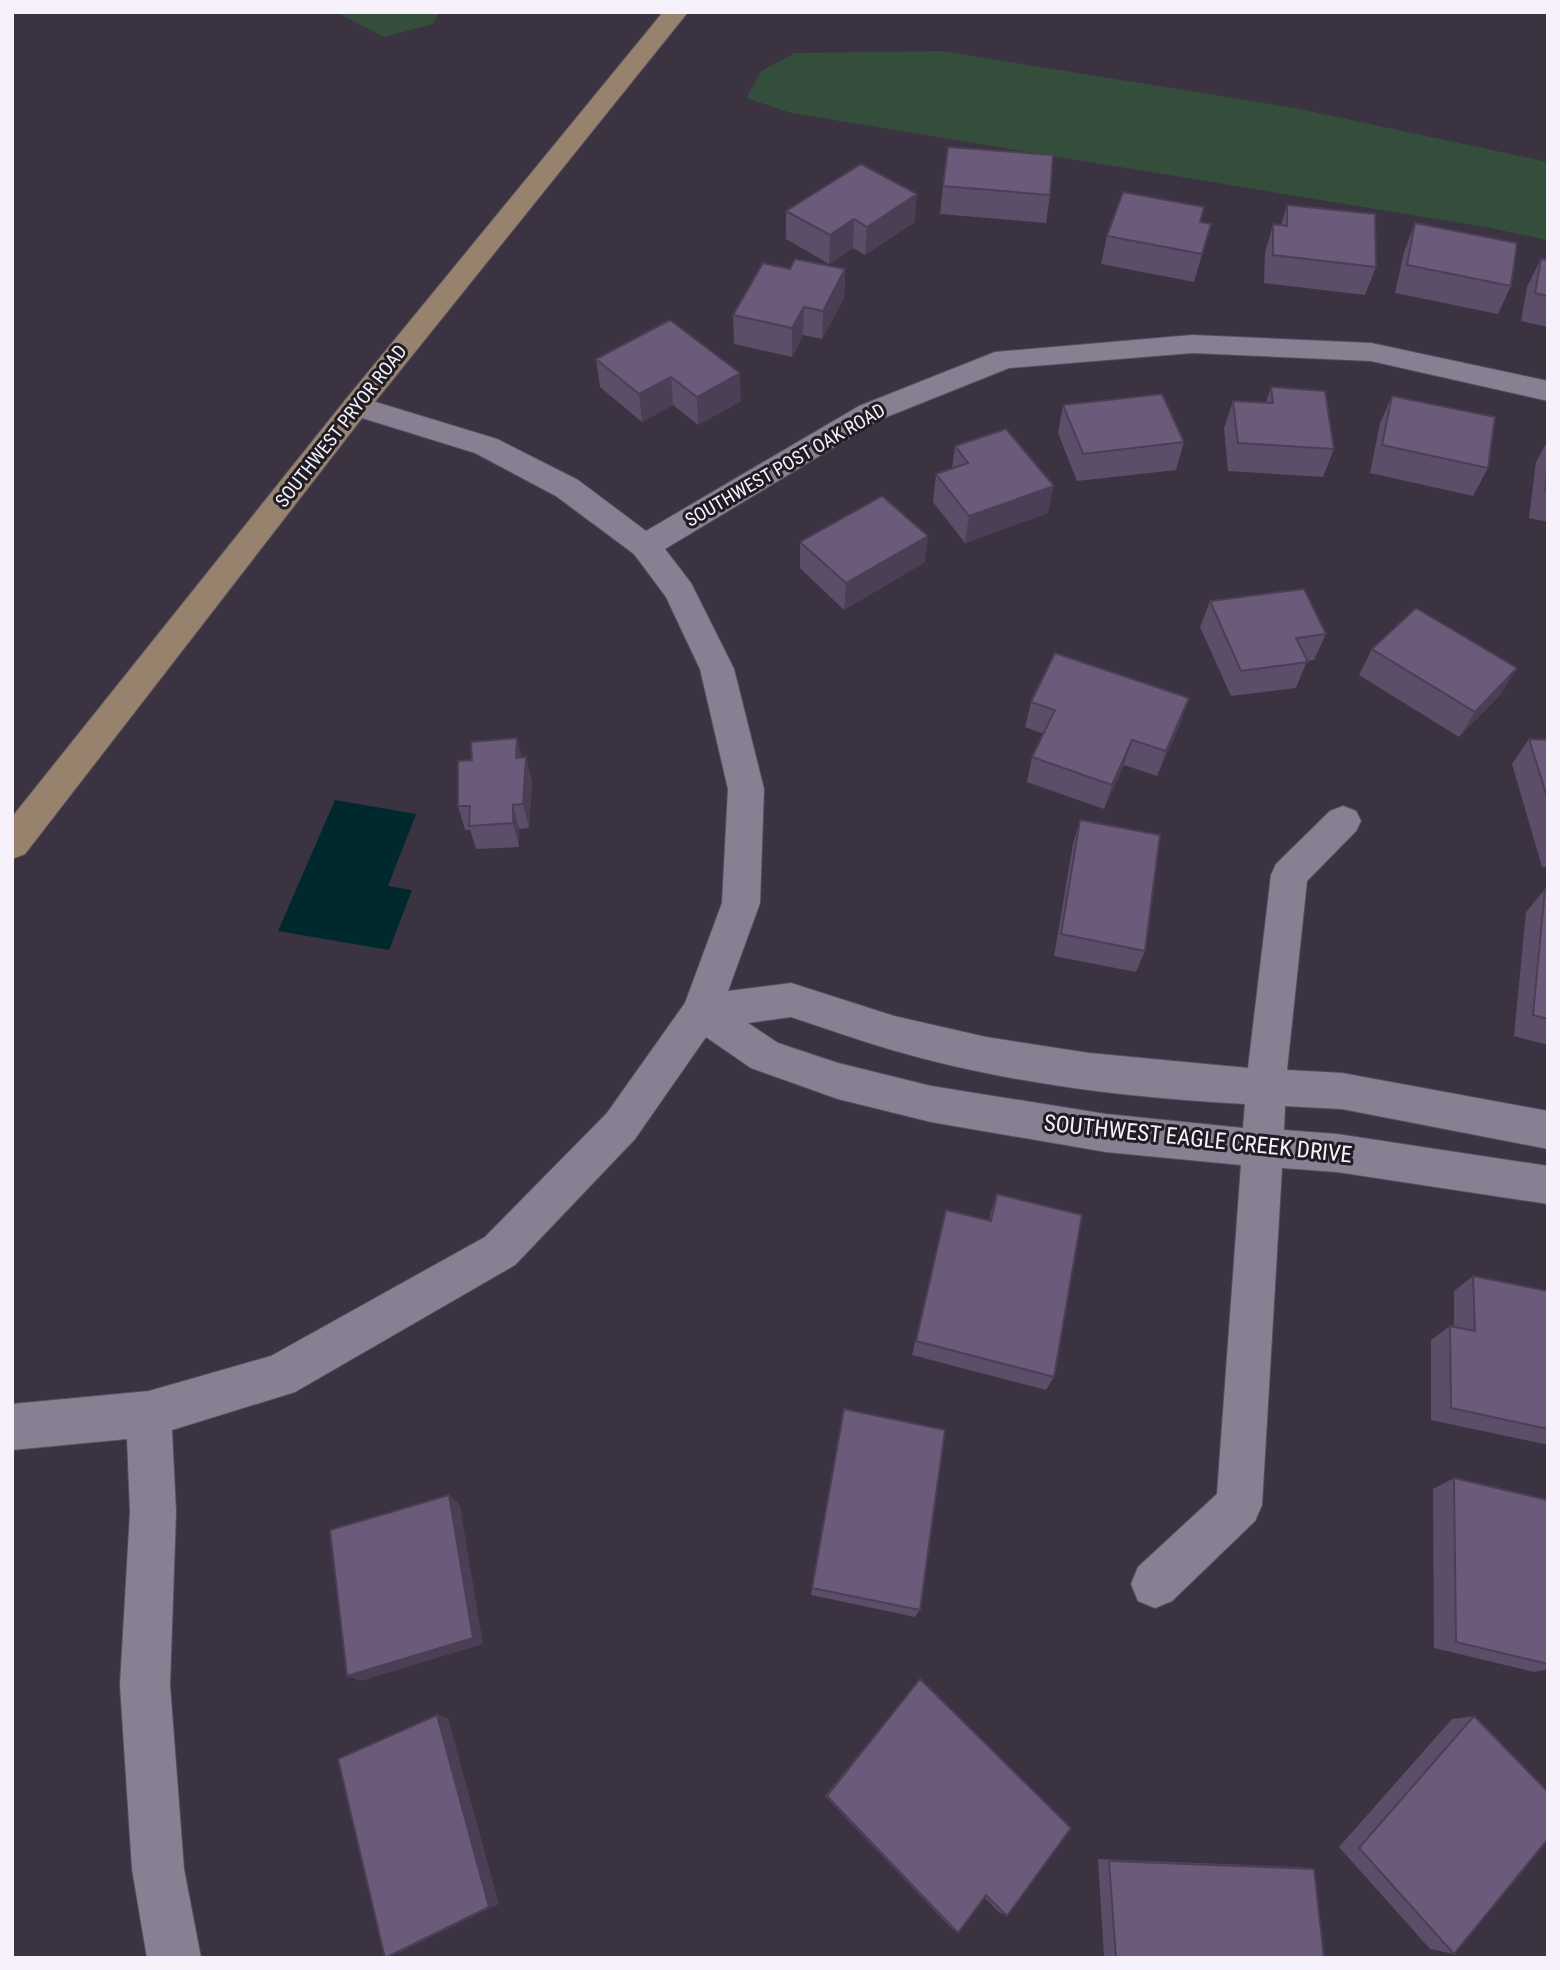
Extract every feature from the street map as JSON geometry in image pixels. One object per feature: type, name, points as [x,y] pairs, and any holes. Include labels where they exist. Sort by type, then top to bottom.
[{"type":"street","name":"SOUTHWEST PRYOR ROAD","points":[[12,844],[356,406],[676,12]]},
{"type":"street","name":"SOUTHWEST POST OAK ROAD","points":[[645,546],[869,413],[1005,359],[1192,344],[1371,352],[1548,391]]},
{"type":"street","points":[[12,1427],[149,1414],[279,1376],[500,1251],[621,1126],[701,1012],[741,903],[746,789],[717,669],[680,591],[645,546],[568,488],[486,446],[356,406]]},
{"type":"street","points":[[1155,1584],[1239,1505],[1266,1087],[1289,875],[1343,821]]},
{"type":"street","points":[[701,1012],[791,1000],[894,1033],[986,1055],[1189,1082],[1342,1091],[1548,1130]]},
{"type":"street","name":"SOUTHWEST EAGLE CREEK DRIVE","points":[[701,1012],[765,1056],[838,1081],[931,1104],[1106,1133],[1337,1153],[1548,1185]]},
{"type":"street","points":[[149,1414],[153,1512],[145,1685],[158,1869],[174,1958]]},
{"type":"shaded area","points":[[336,12],[440,12],[433,24],[384,37]]},
{"type":"shaded area","points":[[942,51],[1295,108],[1548,162],[1548,240],[1485,227],[791,113],[746,98],[761,71],[795,53]]},
{"type":"shaded area","points":[[335,800],[416,814],[388,886],[412,890],[389,950],[278,931]]},
{"type":"building","points":[[948,147],[1053,155],[1050,195],[943,186]]},
{"type":"building","points":[[861,164],[917,194],[867,227],[854,219],[830,235],[786,211]]},
{"type":"building","points":[[1123,192],[1204,207],[1200,222],[1211,224],[1202,254],[1107,236]]},
{"type":"building","points":[[1287,205],[1375,214],[1376,267],[1273,255],[1273,224],[1287,226]]},
{"type":"building","points":[[1415,223],[1517,243],[1511,286],[1407,265]]},
{"type":"building","points":[[795,259],[845,269],[823,311],[804,307],[792,328],[733,315],[763,263],[790,269]]},
{"type":"building","points":[[1541,259],[1548,260],[1548,296],[1535,293]]},
{"type":"building","points":[[670,320],[740,373],[697,397],[671,377],[639,394],[596,359]]},
{"type":"building","points":[[1271,387],[1325,391],[1334,449],[1238,443],[1233,401],[1273,403]]},
{"type":"building","points":[[1162,394],[1184,442],[1083,454],[1063,405]]},
{"type":"building","points":[[1392,396],[1495,417],[1488,468],[1382,445]]},
{"type":"building","points":[[1006,429],[1054,486],[969,516],[936,474],[968,463],[955,446]]},
{"type":"building","points":[[1548,464],[1548,491],[1545,490]]},
{"type":"building","points":[[882,496],[928,536],[846,583],[800,542]]},
{"type":"building","points":[[1304,589],[1326,634],[1296,638],[1308,662],[1241,671],[1210,601]]},
{"type":"building","points":[[1416,608],[1517,668],[1475,712],[1372,649]]},
{"type":"building","points":[[1055,653],[1189,698],[1166,751],[1132,740],[1112,785],[1032,757],[1055,710],[1031,702]]},
{"type":"building","points":[[517,738],[516,758],[526,757],[523,804],[513,805],[513,823],[469,826],[470,806],[458,806],[458,761],[472,760],[471,742]]},
{"type":"building","points":[[1529,739],[1548,740],[1548,800]]},
{"type":"building","points":[[1080,820],[1160,835],[1145,951],[1061,934]]},
{"type":"building","points":[[1545,889],[1548,890],[1548,1019],[1533,1015]]},
{"type":"building","points":[[997,1194],[1082,1215],[1054,1377],[916,1341],[946,1210],[991,1221]]},
{"type":"building","points":[[1473,1276],[1548,1291],[1548,1429],[1451,1408],[1450,1326],[1475,1331]]},
{"type":"building","points":[[844,1409],[945,1430],[920,1610],[812,1588]]},
{"type":"building","points":[[1454,1478],[1548,1500],[1548,1664],[1456,1642]]},
{"type":"building","points":[[449,1495],[473,1638],[347,1676],[330,1530]]},
{"type":"building","points":[[920,1679],[1071,1828],[1007,1916],[986,1895],[958,1933],[827,1796]]},
{"type":"building","points":[[437,1715],[489,1907],[385,1958],[338,1759]]},
{"type":"building","points":[[1474,1716],[1548,1792],[1548,1839],[1454,1954],[1359,1848]]},
{"type":"building","points":[[1109,1861],[1314,1869],[1324,1958],[1116,1958]]}]
